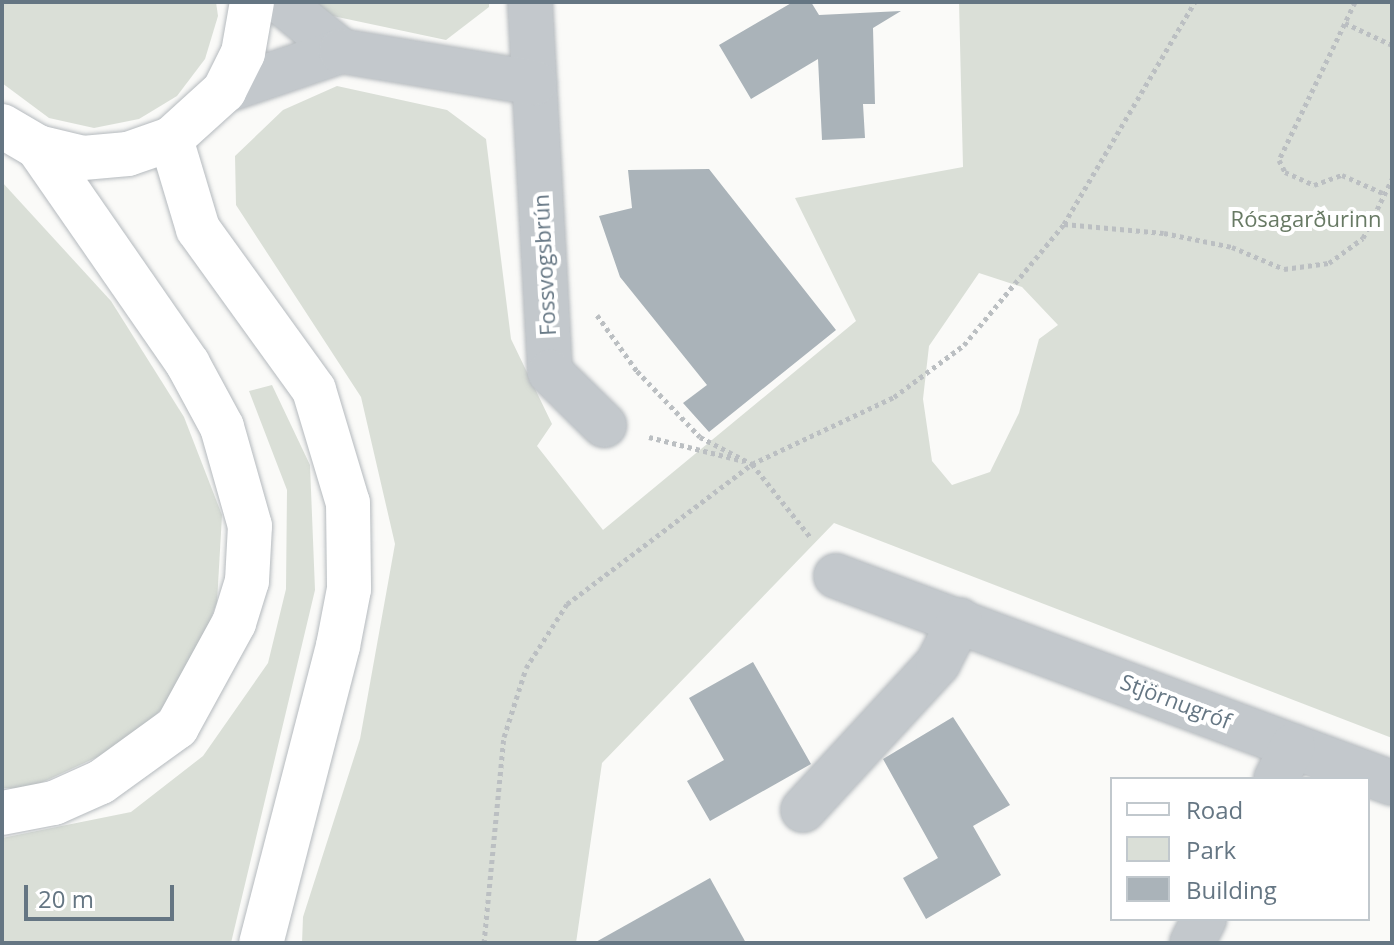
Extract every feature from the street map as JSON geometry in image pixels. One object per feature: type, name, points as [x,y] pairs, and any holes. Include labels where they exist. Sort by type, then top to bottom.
[{"type":"main road","points":[[20,137],[83,158],[128,154],[171,139],[224,91],[243,53],[252,2]]},
{"type":"main road","points":[[2,813],[54,803],[101,782],[177,727],[234,623],[247,581],[250,526],[227,440],[188,364],[20,137]]},
{"type":"main road","points":[[171,139],[198,229],[314,390],[348,503],[349,589],[338,646],[261,943]]},
{"type":"street","points":[[281,2],[341,51]]},
{"type":"street","name":"Fossvogsbrún","points":[[530,2],[550,372],[604,425]]},
{"type":"street","points":[[224,91],[341,51],[534,83]]},
{"type":"street","name":"Stjörnugróf","points":[[836,576],[960,620],[1284,762],[1361,777]]},
{"type":"street","points":[[803,810],[938,663],[960,620]]},
{"type":"street","name":"Stjörnugróf","points":[[1370,779],[1392,783]]},
{"type":"street","points":[[1192,943],[1203,921]]},
{"type":"path","points":[[484,943],[504,737],[526,668],[567,604],[752,464],[894,397],[964,345],[1064,224],[1195,2]]},
{"type":"path","points":[[1355,2],[1279,160],[1285,172],[1314,185],[1342,175],[1385,194]]},
{"type":"path","points":[[1345,23],[1392,45]]},
{"type":"path","points":[[1064,224],[1164,233],[1232,247],[1284,269],[1329,263],[1363,238],[1392,179]]},
{"type":"path","points":[[592,304],[637,371],[700,437],[752,464],[836,576]]},
{"type":"path","points":[[604,425],[752,464]]},
{"type":"green space","points":[[2,2],[216,2],[218,16],[205,59],[177,96],[139,119],[94,128],[49,118],[2,83]]},
{"type":"green space","points":[[310,2],[489,2],[489,7],[446,40],[328,15]]},
{"type":"green space","name":"Rósagarðurinn","points":[[959,2],[1392,2],[1392,738],[834,523],[602,763],[576,943],[302,943],[303,917],[360,739],[395,544],[361,397],[236,205],[235,156],[283,110],[337,86],[447,110],[486,139],[511,339],[552,424],[537,446],[603,530],[856,321],[795,198],[963,167]],"holes":[[[979,273],[1022,287],[1058,325],[1039,339],[1019,413],[990,472],[952,485],[932,461],[923,399],[929,346]]]},
{"type":"green space","points":[[2,182],[111,301],[184,417],[222,515],[217,602],[189,680],[130,742],[30,788],[2,788]]},
{"type":"green space","points":[[272,385],[310,465],[315,590],[231,943],[2,943],[2,838],[131,812],[203,756],[268,663],[286,589],[287,490],[249,391]]},
{"type":"building","points":[[793,2],[811,2],[819,15],[901,11],[873,28],[875,104],[863,104],[865,138],[822,140],[818,59],[751,99],[719,45]]},
{"type":"building","points":[[709,169],[836,330],[709,432],[683,403],[707,385],[620,277],[599,216],[632,208],[628,170]]},
{"type":"building","points":[[753,662],[811,764],[710,821],[687,781],[724,760],[689,698]]},
{"type":"building","points":[[953,717],[1010,805],[973,826],[1001,875],[926,919],[903,878],[938,858],[883,759]]},
{"type":"building","points":[[710,878],[746,943],[594,943]]}]
